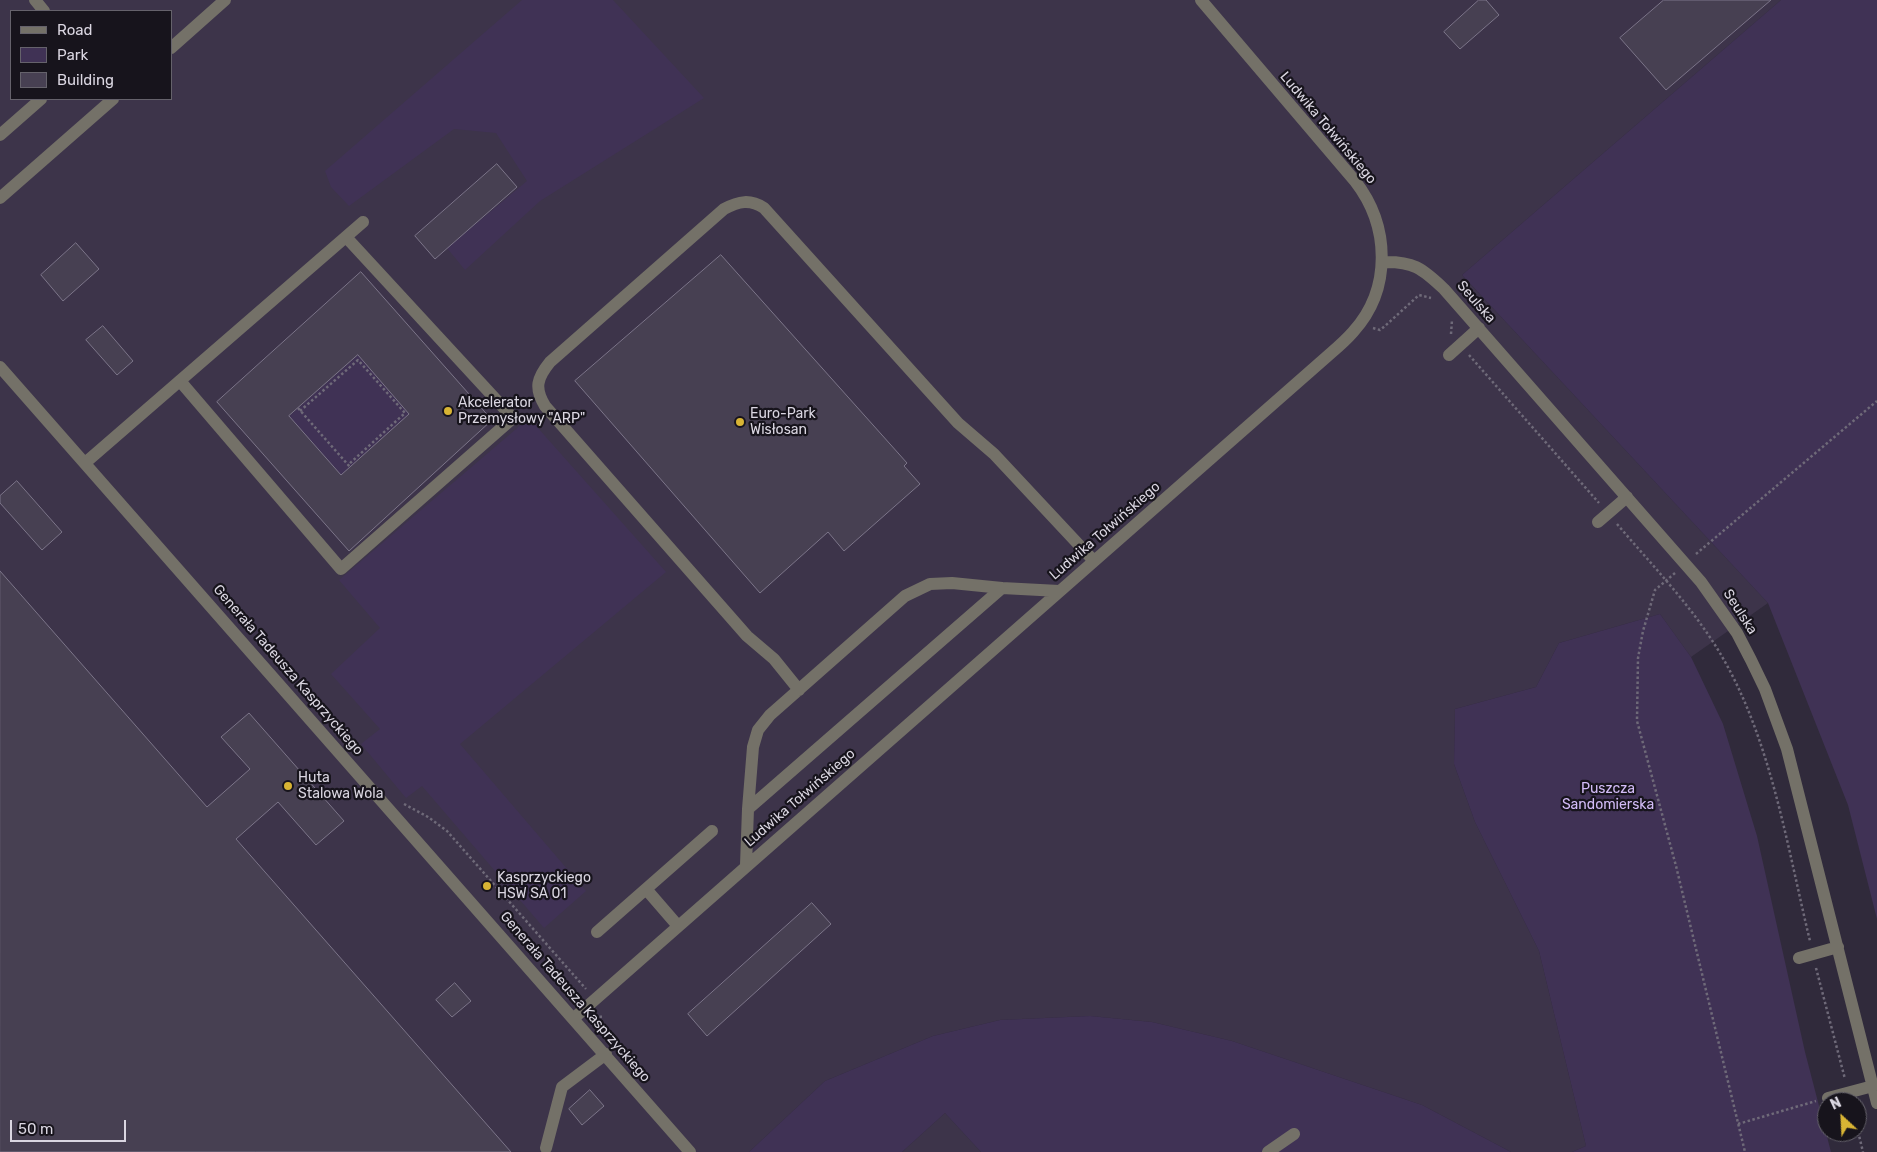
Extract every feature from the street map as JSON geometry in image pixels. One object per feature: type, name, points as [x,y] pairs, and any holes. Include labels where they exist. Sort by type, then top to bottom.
[{"type":"street","points":[[35,0],[43,10]]},
{"type":"street","points":[[172,47],[225,0]]},
{"type":"street","name":"Ludwika Tołwińskiego","points":[[574,1018],[1331,353],[1361,322],[1378,287],[1382,262],[1382,243],[1376,216],[1362,191],[1201,0]]},
{"type":"street","points":[[0,135],[40,100]]},
{"type":"street","points":[[0,198],[112,100]]},
{"type":"street","points":[[799,690],[774,659],[747,636],[546,406],[539,395],[537,385],[540,374],[550,362],[724,209],[734,204],[746,201],[756,203],[764,208],[958,423],[994,454],[1094,561]]},
{"type":"street","points":[[85,463],[363,222]]},
{"type":"street","points":[[180,381],[341,569],[513,418],[346,237]]},
{"type":"street","name":"Seulska","points":[[1382,262],[1408,263],[1425,271],[1444,289],[1685,564],[1737,633],[1765,689],[1796,779],[1877,1102]]},
{"type":"street","points":[[1449,355],[1479,328]]},
{"type":"street","name":"Generała Tadeusza Kasprzyckiego","points":[[0,367],[606,1054],[690,1152]]},
{"type":"street","points":[[1598,522],[1627,497]]},
{"type":"street","points":[[746,865],[753,747],[758,730],[770,715],[905,596],[930,584],[952,583],[1059,591]]},
{"type":"street","points":[[748,809],[1002,588]]},
{"type":"street","points":[[597,932],[712,831]]},
{"type":"street","points":[[646,889],[678,926]]},
{"type":"street","points":[[1798,958],[1838,947]]},
{"type":"street","points":[[546,1148],[562,1088],[606,1054]]},
{"type":"street","points":[[1848,1092],[1873,1086]]},
{"type":"street","points":[[1268,1152],[1294,1134]]},
{"type":"path","points":[[1361,322],[1376,330],[1380,330],[1420,296],[1429,296],[1433,300]]},
{"type":"path","points":[[1446,313],[1452,320],[1451,334],[1666,580],[1715,646],[1742,699],[1772,786],[1848,1092]]},
{"type":"path","points":[[358,360],[405,414],[349,466],[299,410],[358,360]]},
{"type":"path","points":[[1744,1152],[1676,866],[1637,722],[1638,658],[1643,631],[1655,590],[1877,401]]},
{"type":"path","points":[[402,803],[428,816],[447,831],[586,989]]},
{"type":"path","points":[[1738,1124],[1817,1101]]},
{"type":"shaded area","name":"Huta Stalowa Wola","points":[[0,0],[1781,0],[1462,275],[1768,603],[1691,657],[1660,614],[1559,643],[1536,687],[1455,709],[1454,764],[1475,822],[1539,951],[1586,1146],[1572,1152],[1511,1152],[1422,1105],[1232,1041],[1152,1022],[1090,1016],[1000,1020],[933,1036],[825,1081],[749,1152],[0,1152]]},
{"type":"shaded area","points":[[945,1113],[981,1152],[902,1152]]},
{"type":"green space","points":[[522,0],[613,0],[704,98],[540,201],[465,270],[447,248],[527,181],[496,133],[454,129],[349,206],[331,187],[325,171]]},
{"type":"green space","points":[[1781,0],[1877,0],[1877,919],[1848,805],[1768,603],[1462,275]]},
{"type":"green space","points":[[358,355],[409,414],[341,475],[289,416]]},
{"type":"green space","points":[[529,418],[666,572],[460,744],[586,891],[544,928],[422,786],[406,798],[361,744],[380,729],[331,674],[380,628],[339,580]]},
{"type":"green space","name":"Puszcza Sandomierska","points":[[1660,614],[1691,657],[1723,724],[1757,836],[1817,1098],[1817,1142],[1828,1142],[1831,1152],[1572,1152],[1586,1146],[1539,951],[1475,822],[1454,764],[1455,709],[1536,687],[1559,643]]},
{"type":"green space","points":[[1090,1016],[1152,1022],[1232,1041],[1422,1105],[1511,1152],[981,1152],[945,1113],[902,1152],[749,1152],[825,1081],[933,1036],[1000,1020]]},
{"type":"building","points":[[1479,0],[1486,0],[1499,15],[1460,49],[1444,32]]},
{"type":"building","points":[[1664,0],[1771,0],[1666,90],[1620,38]]},
{"type":"building","points":[[497,164],[517,187],[435,259],[415,236]]},
{"type":"building","points":[[76,243],[99,269],[63,301],[41,275]]},
{"type":"building","name":"Euro-Park Wisłosan","points":[[721,255],[907,463],[904,466],[920,484],[844,551],[828,532],[760,593],[575,381]]},
{"type":"building","name":"Akcelerator Przemysłowy \"ARP\"","points":[[361,272],[492,420],[349,551],[217,402]],"holes":[[[358,355],[409,414],[341,475],[289,416]]]},
{"type":"building","points":[[103,326],[133,361],[117,375],[86,340]]},
{"type":"building","points":[[17,481],[62,532],[42,550],[0,503],[0,496]]},
{"type":"building","points":[[0,571],[207,807],[250,769],[221,737],[249,713],[344,821],[316,845],[278,802],[236,839],[511,1152],[0,1152]]},
{"type":"building","points":[[812,903],[831,924],[707,1036],[688,1014]]},
{"type":"building","points":[[455,983],[471,1001],[452,1017],[436,1000]]},
{"type":"building","points":[[590,1090],[604,1106],[582,1125],[569,1109]]},
{"type":"place","name":"Akcelerator Przemysłowy \"ARP\"","points":[[448,411]]},
{"type":"place","name":"Euro-Park Wisłosan","points":[[740,422]]},
{"type":"place","name":"Huta Stalowa Wola","points":[[288,786]]},
{"type":"place","name":"Kasprzyckiego HSW SA 01","points":[[487,886]]}]
